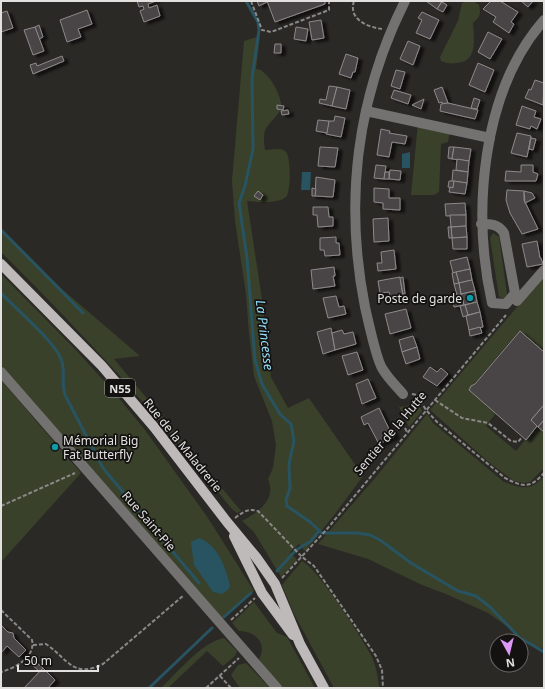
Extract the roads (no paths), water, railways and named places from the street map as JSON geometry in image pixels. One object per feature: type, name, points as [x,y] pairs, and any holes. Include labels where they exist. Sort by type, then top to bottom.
[{"type":"main road","name":"Rue de la Maladrerie","points":[[1,264],[102,366],[154,427],[227,522],[256,557],[275,584],[300,644],[324,688]]},
{"type":"main road","name":"Rue de la Maladrerie","points":[[227,522],[262,593],[300,644]]},
{"type":"street","points":[[403,394],[381,368],[367,317],[356,255],[354,197],[358,153],[366,111],[378,62],[405,1]]},
{"type":"street","points":[[481,224],[493,224],[500,228],[504,233],[516,293],[506,304],[492,303],[485,267],[481,224],[483,186],[490,138],[497,109],[508,80],[523,50],[544,20]]},
{"type":"street","points":[[366,111],[490,138]]},
{"type":"street","points":[[517,301],[544,270]]},
{"type":"street","name":"Rue Saint-Pie","points":[[1,372],[277,688]]},
{"type":"water","points":[[410,152],[410,168],[402,168],[402,154]]},
{"type":"water","points":[[302,172],[311,172],[310,190],[301,190]]},
{"type":"water","points":[[199,538],[206,541],[216,552],[226,572],[230,586],[228,590],[222,594],[213,592],[194,565],[191,542]]},
{"type":"waterway","name":"La Princesse","points":[[246,1],[258,22],[259,30],[252,78],[253,149],[245,186],[239,203],[247,258],[255,360],[262,384],[280,414],[291,424],[294,441],[289,464],[290,488],[286,500],[287,506],[310,522],[322,533],[357,533],[370,535],[380,540],[411,563],[458,591],[476,596],[490,607],[519,637],[544,652]]},
{"type":"waterway","points":[[1,230],[83,313]]},
{"type":"waterway","points":[[1,293],[43,335],[57,352],[62,363],[65,395],[103,468],[199,583]]},
{"type":"waterway","points":[[277,571],[296,550],[311,541],[319,531]]},
{"type":"waterway","points":[[224,617],[251,593]]},
{"type":"waterway","points":[[149,688],[212,628]]},
{"type":"place","name":"Poste de garde","points":[[470,298]]},
{"type":"place","name":"Mémorial Big Fat Butterfly","points":[[55,447]]}]
